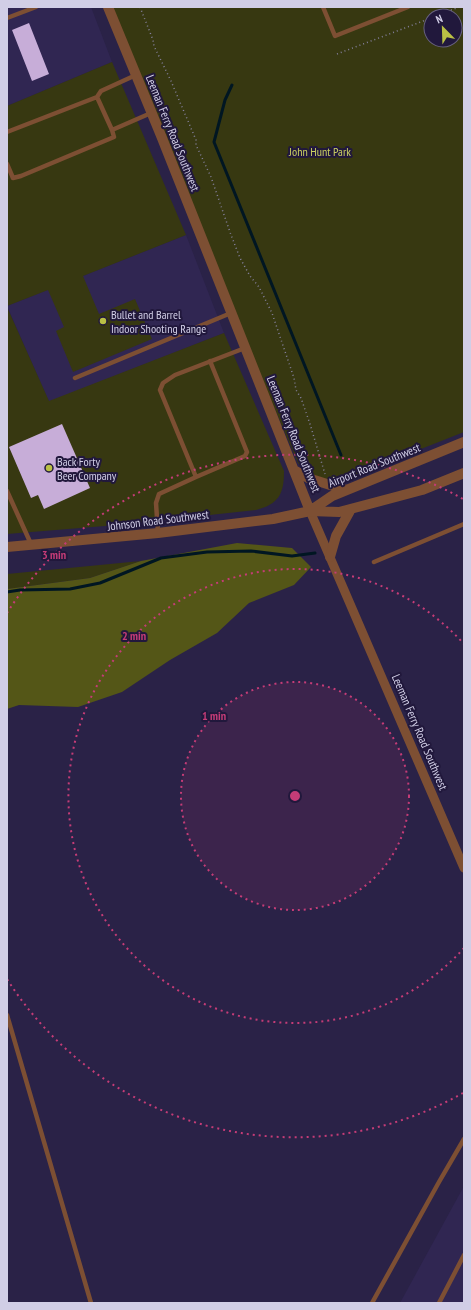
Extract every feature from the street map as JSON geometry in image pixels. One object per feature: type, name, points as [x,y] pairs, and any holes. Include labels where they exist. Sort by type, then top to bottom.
[{"type":"street","name":"Leeman Ferry Road Southwest","points":[[108,7],[310,511],[464,868]]},
{"type":"street","name":"Airport Road Southwest","points":[[310,511],[332,496],[464,442]]},
{"type":"street","points":[[294,470],[308,478],[346,490]]},
{"type":"street","points":[[310,511],[339,512],[422,490],[464,474]]},
{"type":"street","points":[[330,557],[336,536],[351,509]]},
{"type":"street","name":"Johnson Road Southwest","points":[[7,547],[158,533],[273,519],[310,511]]},
{"type":"lane","points":[[7,18],[36,7]]},
{"type":"lane","points":[[324,7],[335,36],[408,7]]},
{"type":"lane","points":[[7,132],[98,97],[102,91],[136,75]]},
{"type":"lane","points":[[7,164],[13,178],[21,176],[114,137],[98,97]]},
{"type":"lane","points":[[112,130],[151,113]]},
{"type":"lane","points":[[75,378],[231,313]]},
{"type":"lane","points":[[196,477],[160,390],[163,383],[175,375],[245,348]]},
{"type":"lane","points":[[158,533],[156,503],[159,494],[245,456],[247,452],[210,361]]},
{"type":"lane","points":[[7,491],[32,545]]},
{"type":"lane","points":[[374,562],[464,524]]},
{"type":"lane","points":[[7,1015],[91,1303]]},
{"type":"lane","points":[[372,1303],[464,1139]]},
{"type":"lane","points":[[438,1303],[464,1255]]},
{"type":"lane","points":[[458,1266],[464,1270]]},
{"type":"path","points":[[140,7],[154,46],[180,101],[192,134],[196,140],[196,145],[211,177],[240,258],[250,276],[259,287],[272,313],[294,378],[296,390],[301,398],[326,475]]},
{"type":"path","points":[[337,54],[423,21]]},
{"type":"shaded area","points":[[7,7],[91,7],[112,62],[7,106]]},
{"type":"shaded area","points":[[186,235],[224,333],[49,402],[7,306]]},
{"type":"shaded area","points":[[237,543],[292,548],[311,567],[294,585],[249,603],[217,633],[170,660],[122,692],[78,707],[19,705],[7,709],[7,589],[90,578],[141,561]]},
{"type":"shaded area","points":[[464,1186],[464,1303],[400,1303]]},
{"type":"green space","name":"John Hunt Park","points":[[108,7],[464,7],[464,432],[340,481],[317,477],[298,463],[198,230]]},
{"type":"green space","points":[[112,62],[186,235],[83,276],[99,314],[135,299],[152,339],[73,372],[56,331],[64,327],[48,290],[7,306],[7,106]]},
{"type":"green space","points":[[7,307],[49,401],[224,333],[284,471],[283,486],[279,497],[270,505],[256,510],[117,525],[7,534]]},
{"type":"green space","points":[[141,561],[90,578],[7,589],[7,574]]},
{"type":"building","points":[[29,23],[49,74],[32,81],[12,30]]},
{"type":"building","name":"Back Forty Beer Company","points":[[62,424],[90,488],[44,509],[38,495],[31,498],[9,447]]},
{"type":"waterway","points":[[232,85],[225,100],[214,142],[341,455]]},
{"type":"waterway","points":[[7,592],[20,590],[70,589],[100,583],[161,558],[207,552],[251,551],[292,556],[315,553]]},
{"type":"place","name":"Bullet and Barrel Indoor Shooting Range","points":[[103,321]]},
{"type":"place","name":"Back Forty Beer Company","points":[[49,468]]}]
